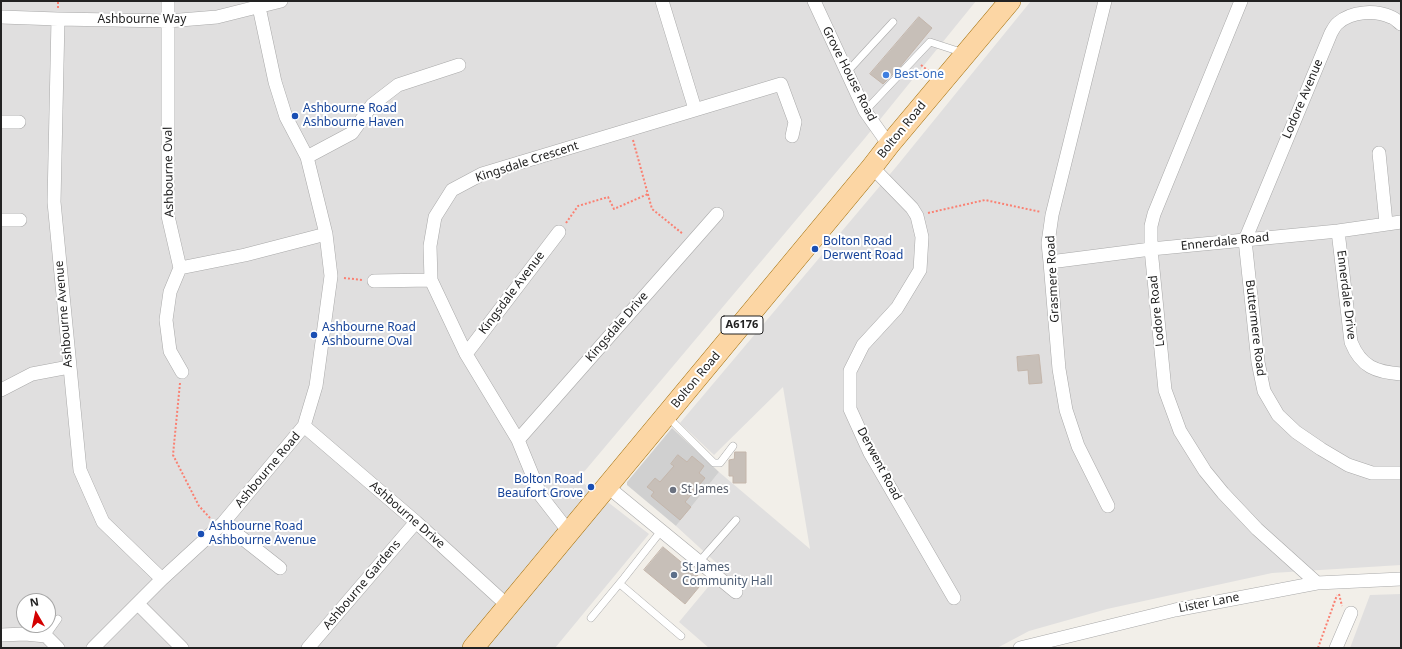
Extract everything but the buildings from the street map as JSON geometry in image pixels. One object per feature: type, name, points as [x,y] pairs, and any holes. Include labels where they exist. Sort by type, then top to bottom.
[{"type":"main road","name":"Bolton Road","points":[[473,648],[608,487],[942,81],[1010,1]]},
{"type":"street","name":"Ashbourne Oval","points":[[168,1],[168,216],[180,268]]},
{"type":"street","name":"Ashbourne Way","points":[[1,17],[168,21],[217,18],[281,1]]},
{"type":"street","points":[[662,1],[696,109]]},
{"type":"street","name":"Grove House Road","points":[[814,1],[865,111],[889,145]]},
{"type":"street","name":"Grasmere Road","points":[[1105,1],[1052,215],[1048,243],[1059,369],[1066,410],[1078,446],[1108,506]]},
{"type":"street","name":"Lodore Road","points":[[1242,1],[1154,214],[1151,226],[1151,249],[1165,390],[1180,431],[1205,472],[1257,529],[1317,583]]},
{"type":"street","name":"Ashbourne Road","points":[[93,648],[162,579],[221,525],[304,426],[316,386],[331,276],[326,234],[307,157],[286,117],[275,82],[259,7]]},
{"type":"street","name":"Lodore Avenue","points":[[1245,240],[1334,28],[1338,23],[1350,16],[1364,12],[1378,13],[1393,17],[1401,24]]},
{"type":"street","name":"Ashbourne Avenue","points":[[58,19],[54,202],[80,470],[103,522],[162,579]]},
{"type":"street","points":[[307,157],[352,133],[372,105],[398,85],[459,65]]},
{"type":"street","name":"Kingsdale Crescent","points":[[569,532],[541,496],[518,440],[466,354],[431,280],[430,246],[435,217],[452,190],[482,174],[781,84],[795,122],[792,136]]},
{"type":"street","points":[[1,122],[19,122]]},
{"type":"street","points":[[1379,153],[1386,224]]},
{"type":"street","name":"Derwent Road","points":[[872,167],[918,216],[922,237],[920,270],[897,308],[863,345],[850,371],[850,409],[870,453],[954,598]]},
{"type":"street","name":"Kingsdale Drive","points":[[518,440],[717,214]]},
{"type":"street","points":[[1,220],[20,220]]},
{"type":"street","name":"Ennerdale Road","points":[[1050,262],[1151,249],[1338,231],[1401,222]]},
{"type":"street","name":"Ennerdale Drive","points":[[1338,231],[1351,342],[1356,354],[1373,369],[1386,373],[1401,374]]},
{"type":"street","name":"Kingsdale Avenue","points":[[466,354],[559,232]]},
{"type":"street","points":[[182,372],[170,351],[166,320],[170,292],[180,268],[245,255],[326,234]]},
{"type":"street","name":"Buttermere Road","points":[[1245,240],[1258,362],[1264,391],[1278,414],[1296,432],[1348,465],[1372,473],[1401,473]]},
{"type":"street","points":[[374,281],[431,280]]},
{"type":"street","points":[[1,390],[32,374],[69,367]]},
{"type":"street","name":"Ashbourne Drive","points":[[304,426],[416,522],[508,606]]},
{"type":"street","points":[[608,487],[736,592]]},
{"type":"street","name":"Ashbourne Gardens","points":[[308,648],[416,522]]},
{"type":"street","points":[[221,525],[280,568]]},
{"type":"street","name":"Lister Lane","points":[[1020,648],[1175,610],[1317,583],[1401,579]]},
{"type":"street","points":[[138,604],[182,648]]},
{"type":"street","points":[[1336,648],[1351,613]]},
{"type":"street","points":[[1,635],[25,634],[46,636],[58,648]]},
{"type":"lane","points":[[847,72],[893,22]]},
{"type":"lane","points":[[865,111],[930,42],[966,54]]},
{"type":"lane","points":[[666,416],[714,463],[720,463],[733,446]]},
{"type":"lane","points":[[699,562],[736,520]]},
{"type":"lane","points":[[591,618],[620,584],[661,531]]},
{"type":"lane","points":[[620,584],[681,636]]},
{"type":"lane","points":[[46,636],[58,619]]},
{"type":"path","points":[[914,59],[942,81]]},
{"type":"path","points":[[631,129],[652,209],[693,241]]},
{"type":"path","points":[[559,232],[578,206],[608,197],[614,209],[648,194]]},
{"type":"path","points":[[918,216],[985,200],[1052,215]]},
{"type":"path","points":[[331,276],[374,281]]},
{"type":"path","points":[[182,372],[173,455],[198,506],[221,525]]},
{"type":"path","points":[[1318,648],[1342,582]]},
{"type":"shaded area","points":[[1,1],[976,1],[865,138],[578,479],[649,534],[555,648],[1,648]]},
{"type":"shaded area","points":[[1031,1],[1401,1],[1401,565],[1272,573],[1107,609],[1029,631],[997,648],[709,648],[679,622],[723,569],[676,526],[719,472],[810,549],[783,387],[714,455],[680,423],[896,167]]},
{"type":"shaded area","points":[[672,428],[719,472],[676,526],[627,485],[627,482]]},
{"type":"shaded area","points":[[1401,594],[1401,648],[1350,648],[1370,595]]},
{"type":"place","name":"Best-one","points":[[886,75]]},
{"type":"place","name":"Ashbourne Road Ashbourne Haven","points":[[295,116]]},
{"type":"place","name":"Bolton Road Derwent Road","points":[[815,249]]},
{"type":"place","name":"Ashbourne Road Ashbourne Oval","points":[[314,335]]},
{"type":"place","name":"Bolton Road Beaufort Grove","points":[[591,487]]},
{"type":"place","name":"St James","points":[[673,490]]},
{"type":"place","name":"Ashbourne Road Ashbourne Avenue","points":[[201,534]]},
{"type":"place","name":"St James Community Hall","points":[[674,575]]}]
